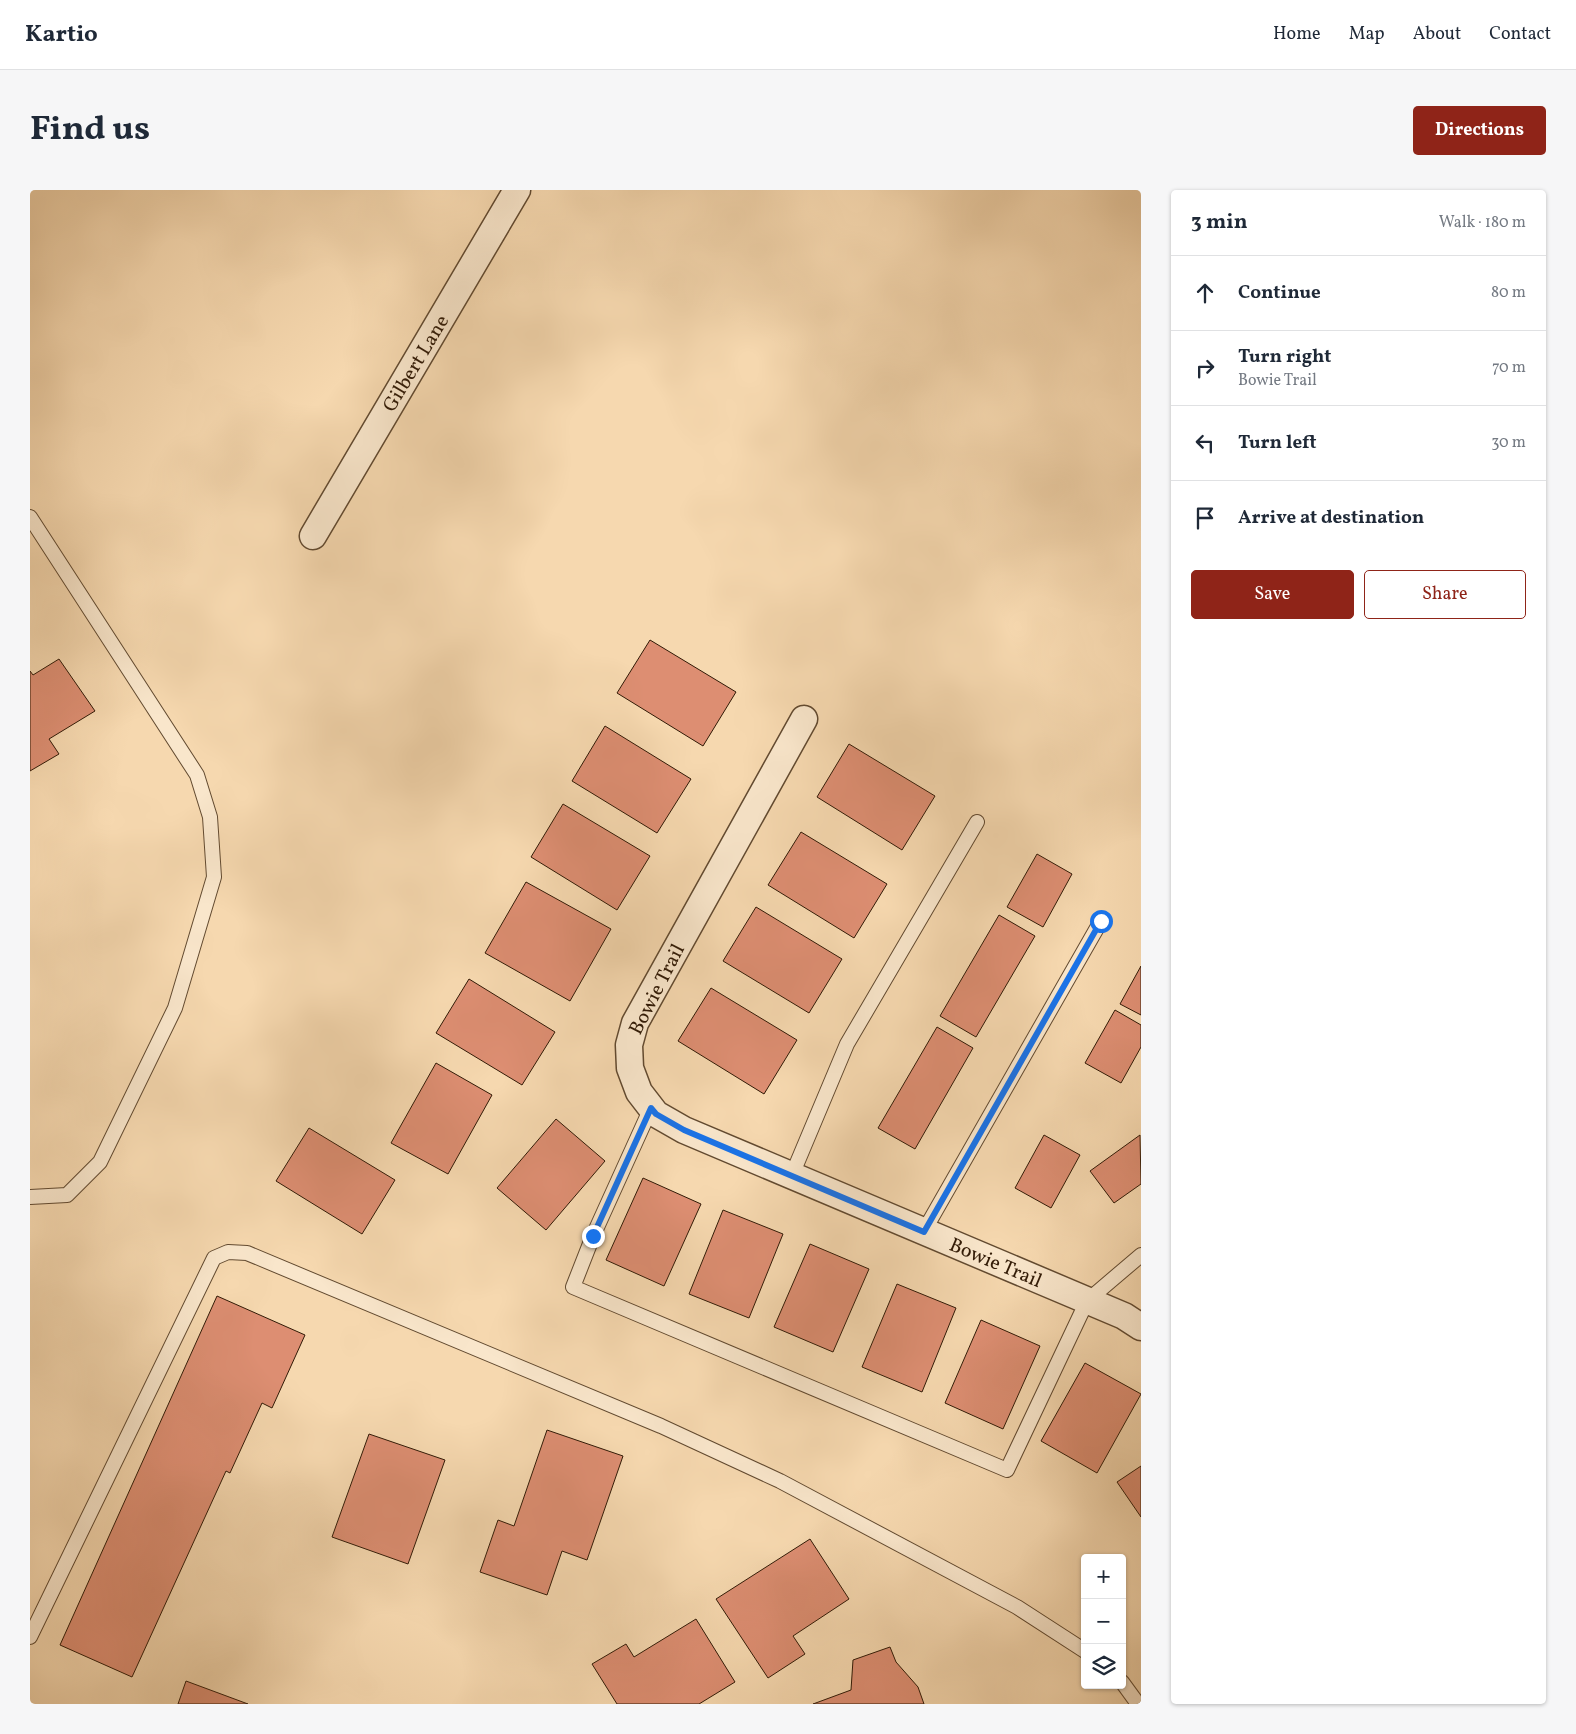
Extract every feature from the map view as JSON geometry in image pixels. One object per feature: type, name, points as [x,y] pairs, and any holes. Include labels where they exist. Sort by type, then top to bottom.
[{"type":"street","name":"Gilbert Lane","points":[[313,536],[517,190]]},
{"type":"street","name":"Bowie Trail","points":[[804,719],[635,1023],[629,1045],[630,1068],[639,1092],[656,1114],[684,1130],[1124,1316],[1141,1327]]},
{"type":"lane","points":[[30,517],[197,775],[210,817],[214,877],[175,1008],[100,1162],[66,1195],[30,1197]]},
{"type":"lane","points":[[792,1176],[848,1044],[977,822]]},
{"type":"lane","points":[[924,1232],[1101,921]]},
{"type":"lane","points":[[651,1108],[593,1236],[573,1288],[1007,1470],[1087,1301],[1141,1255]]},
{"type":"lane","points":[[30,1637],[214,1258],[228,1252],[247,1253],[661,1426],[780,1480],[1017,1607],[1081,1647]]},
{"type":"lane","points":[[1126,1688],[1138,1704]]},
{"type":"building","points":[[650,640],[736,692],[703,746],[617,693]]},
{"type":"building","points":[[59,659],[95,711],[49,739],[59,754],[30,771],[30,671],[33,675]]},
{"type":"building","points":[[605,726],[691,779],[657,833],[572,781]]},
{"type":"building","points":[[849,744],[935,796],[902,850],[817,797]]},
{"type":"building","points":[[563,804],[650,856],[617,910],[531,857]]},
{"type":"building","points":[[801,832],[887,884],[854,938],[768,885]]},
{"type":"building","points":[[1037,854],[1072,874],[1043,927],[1007,907]]},
{"type":"building","points":[[526,882],[611,929],[570,1001],[485,953]]},
{"type":"building","points":[[756,907],[842,959],[809,1013],[723,961]]},
{"type":"building","points":[[999,915],[1035,936],[976,1037],[940,1016]]},
{"type":"building","points":[[1141,966],[1141,1015],[1120,1004]]},
{"type":"building","points":[[469,979],[555,1032],[522,1085],[436,1033]]},
{"type":"building","points":[[711,988],[797,1040],[764,1094],[678,1041]]},
{"type":"building","points":[[1115,1010],[1141,1025],[1141,1047],[1121,1083],[1085,1063]]},
{"type":"building","points":[[937,1027],[973,1048],[915,1149],[878,1128]]},
{"type":"building","points":[[436,1063],[492,1095],[448,1174],[391,1143]]},
{"type":"building","points":[[556,1119],[605,1161],[546,1230],[497,1188]]},
{"type":"building","points":[[309,1128],[395,1180],[362,1234],[276,1181]]},
{"type":"building","points":[[1044,1135],[1080,1155],[1051,1208],[1015,1188]]},
{"type":"building","points":[[1140,1135],[1141,1184],[1114,1203],[1090,1171]]},
{"type":"building","points":[[643,1178],[701,1204],[664,1286],[606,1260]]},
{"type":"building","points":[[723,1210],[783,1234],[749,1318],[689,1294]]},
{"type":"building","points":[[810,1244],[869,1269],[833,1352],[774,1327]]},
{"type":"building","points":[[897,1284],[956,1308],[922,1392],[862,1367]]},
{"type":"building","points":[[217,1296],[305,1335],[272,1408],[262,1403],[230,1473],[226,1471],[132,1677],[60,1645]]},
{"type":"building","points":[[981,1320],[1040,1346],[1003,1429],[945,1403]]},
{"type":"building","points":[[1085,1363],[1141,1394],[1097,1473],[1041,1441]]},
{"type":"building","points":[[547,1430],[623,1456],[587,1560],[562,1551],[547,1595],[480,1572],[498,1520],[514,1526]]},
{"type":"building","points":[[369,1434],[445,1460],[408,1564],[332,1537]]},
{"type":"building","points":[[1141,1466],[1141,1517],[1117,1482]]},
{"type":"building","points":[[810,1539],[849,1599],[793,1636],[805,1654],[768,1678],[716,1599]]},
{"type":"building","points":[[696,1619],[735,1682],[699,1704],[617,1704],[592,1664],[626,1644],[634,1657]]},
{"type":"building","points":[[890,1647],[896,1662],[918,1687],[924,1704],[813,1704],[851,1690],[853,1660]]},
{"type":"building","points":[[186,1681],[248,1704],[178,1704]]},
{"type":"route","points":[[593,1236],[651,1108],[656,1114],[684,1130],[924,1232],[1101,921]]}]
